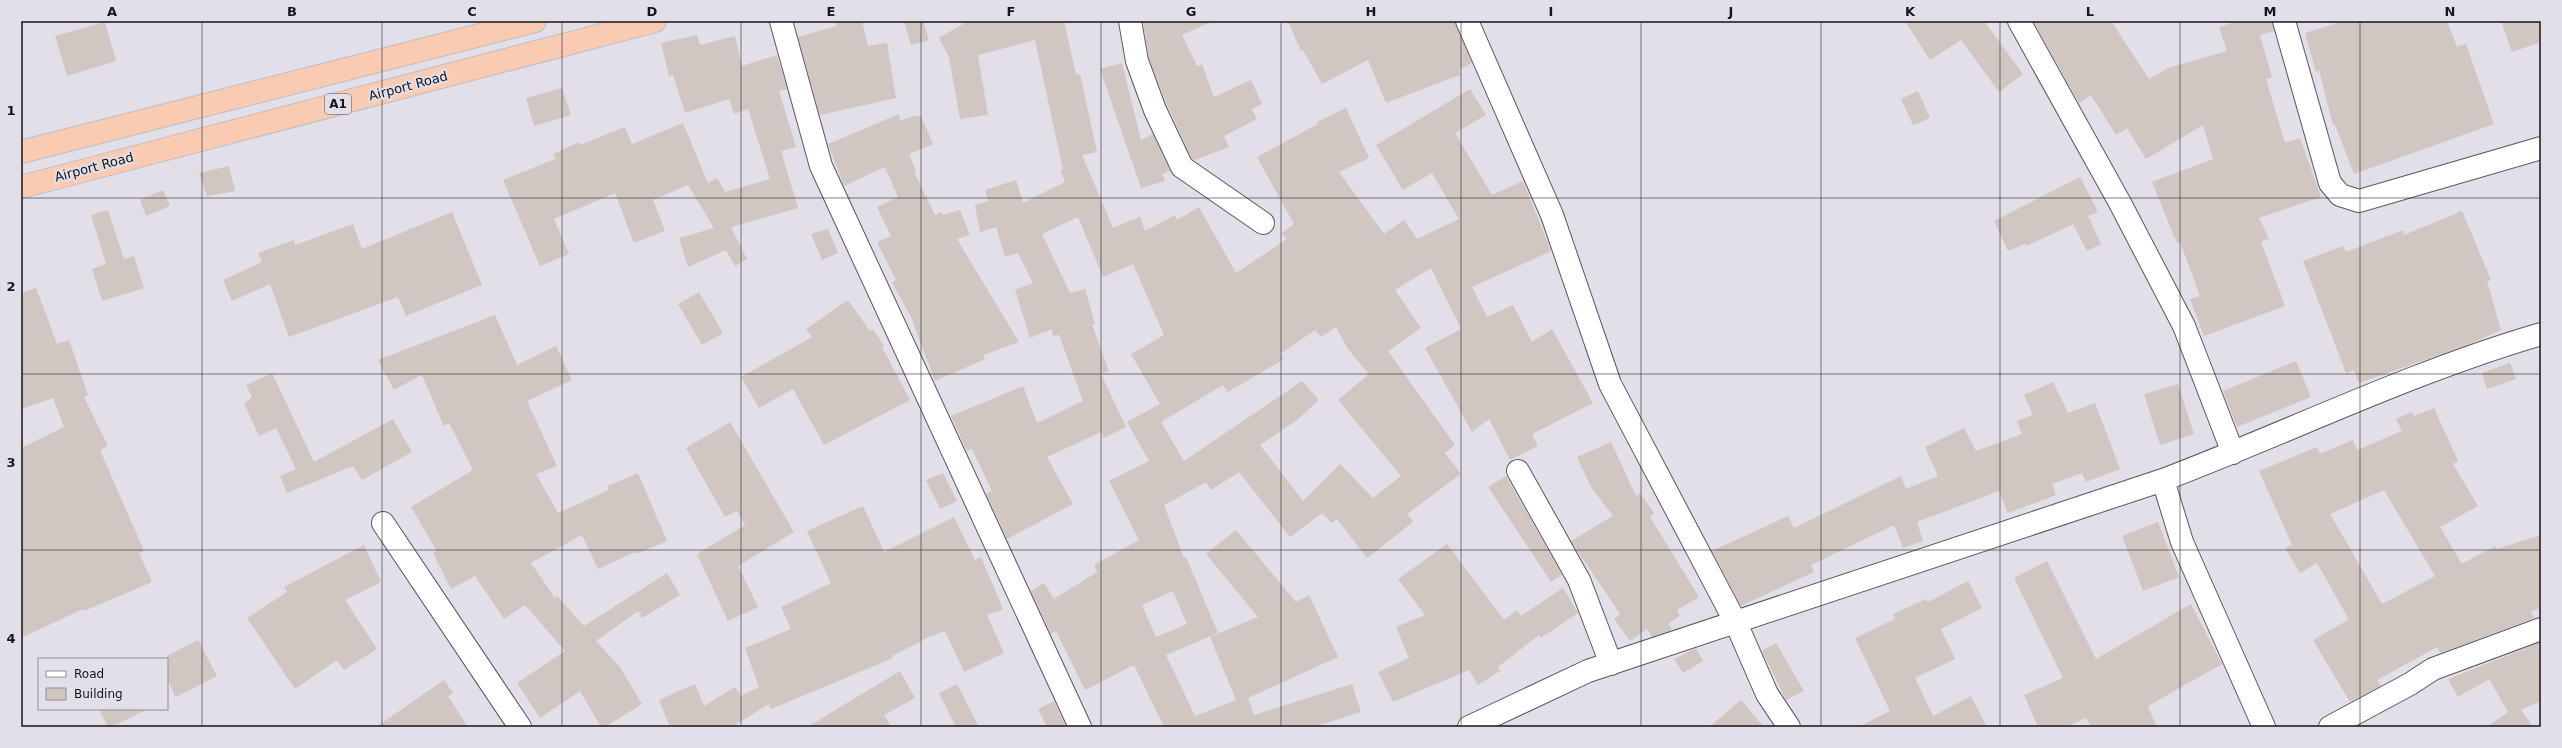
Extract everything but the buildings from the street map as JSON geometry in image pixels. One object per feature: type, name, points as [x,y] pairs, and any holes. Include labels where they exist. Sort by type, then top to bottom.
[{"type":"highway","name":"A1","points":[[21,152],[534,21]]},
{"type":"highway","name":"Airport Road","points":[[21,186],[655,21]]},
{"type":"street","points":[[781,21],[821,166],[1080,727]]},
{"type":"street","points":[[1130,21],[1137,61],[1155,110],[1182,168],[1263,223]]},
{"type":"street","points":[[1467,21],[1552,215],[1610,384],[1736,623],[1767,694],[1789,727]]},
{"type":"street","points":[[2019,21],[2120,203],[2184,326],[2233,453]]},
{"type":"street","points":[[2284,21],[2330,183],[2340,195],[2359,201],[2541,148]]},
{"type":"street","points":[[1468,727],[1588,672],[2163,480],[2233,453],[2366,396],[2505,344],[2541,334]]},
{"type":"street","points":[[1518,471],[1580,580],[1611,664]]},
{"type":"street","points":[[2163,480],[2182,542],[2264,727]]},
{"type":"street","points":[[383,523],[520,727]]},
{"type":"street","points":[[2330,727],[2410,684],[2433,669],[2541,629]]}]
